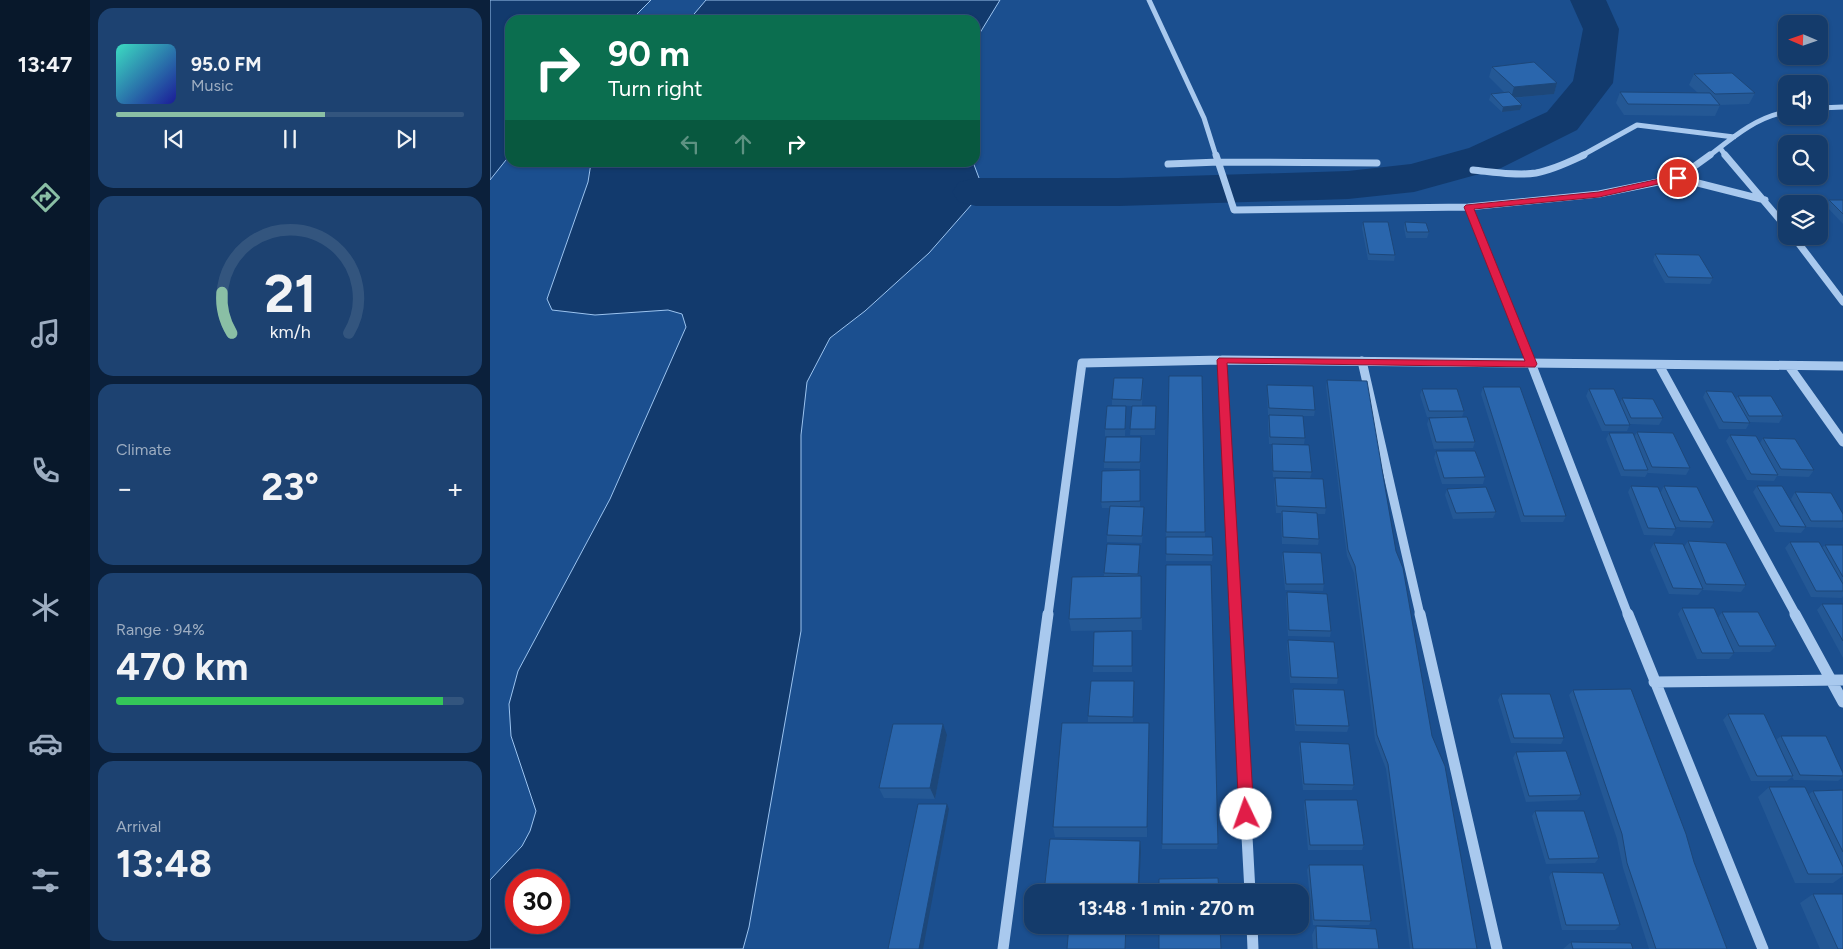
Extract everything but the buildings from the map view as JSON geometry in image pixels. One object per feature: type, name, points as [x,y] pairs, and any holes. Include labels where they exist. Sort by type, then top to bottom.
[{"type":"street","points":[[1149,0],[1204,118],[1234,210],[1468,207],[1599,194],[1678,178],[1748,127],[1778,113]]},
{"type":"street","points":[[1828,108],[1843,107]]},
{"type":"street","points":[[1473,170],[1521,174],[1537,173],[1566,163],[1602,146],[1637,125],[1734,137]]},
{"type":"street","points":[[1720,148],[1778,217]]},
{"type":"street","points":[[1168,164],[1219,162],[1378,163]]},
{"type":"street","points":[[1678,178],[1764,200]]},
{"type":"street","points":[[1468,207],[1532,364],[1654,682],[1763,949]]},
{"type":"street","points":[[1800,245],[1843,302]]},
{"type":"street","points":[[1222,360],[1250,884]]},
{"type":"street","points":[[1003,949],[1082,363],[1222,360],[1843,366]]},
{"type":"street","points":[[1362,361],[1497,949]]},
{"type":"street","points":[[1659,365],[1837,680],[1843,702]]},
{"type":"street","points":[[1789,366],[1843,442]]},
{"type":"street","points":[[1654,682],[1837,680]]},
{"type":"street","points":[[1252,934],[1253,949]]},
{"type":"water","points":[[490,0],[651,0],[636,15],[505,15],[505,161],[490,180]]},
{"type":"water","points":[[706,0],[1000,0],[980,33],[980,15],[693,15]]},
{"type":"water","points":[[590,167],[975,167],[979,178],[972,204],[929,253],[865,311],[830,338],[807,382],[801,435],[801,631],[749,927],[743,949],[490,949],[490,880],[522,846],[530,831],[536,811],[511,736],[509,704],[518,671],[610,499],[686,327],[682,314],[668,310],[595,315],[552,310],[547,299],[588,182]]},
{"type":"waterway","points":[[976,192],[1119,192],[1348,185],[1414,178],[1485,158],[1562,121],[1593,83],[1601,29],[1588,0]]},
{"type":"route","points":[[1246,814],[1222,360],[1532,364],[1468,207],[1599,194],[1678,178]]}]
